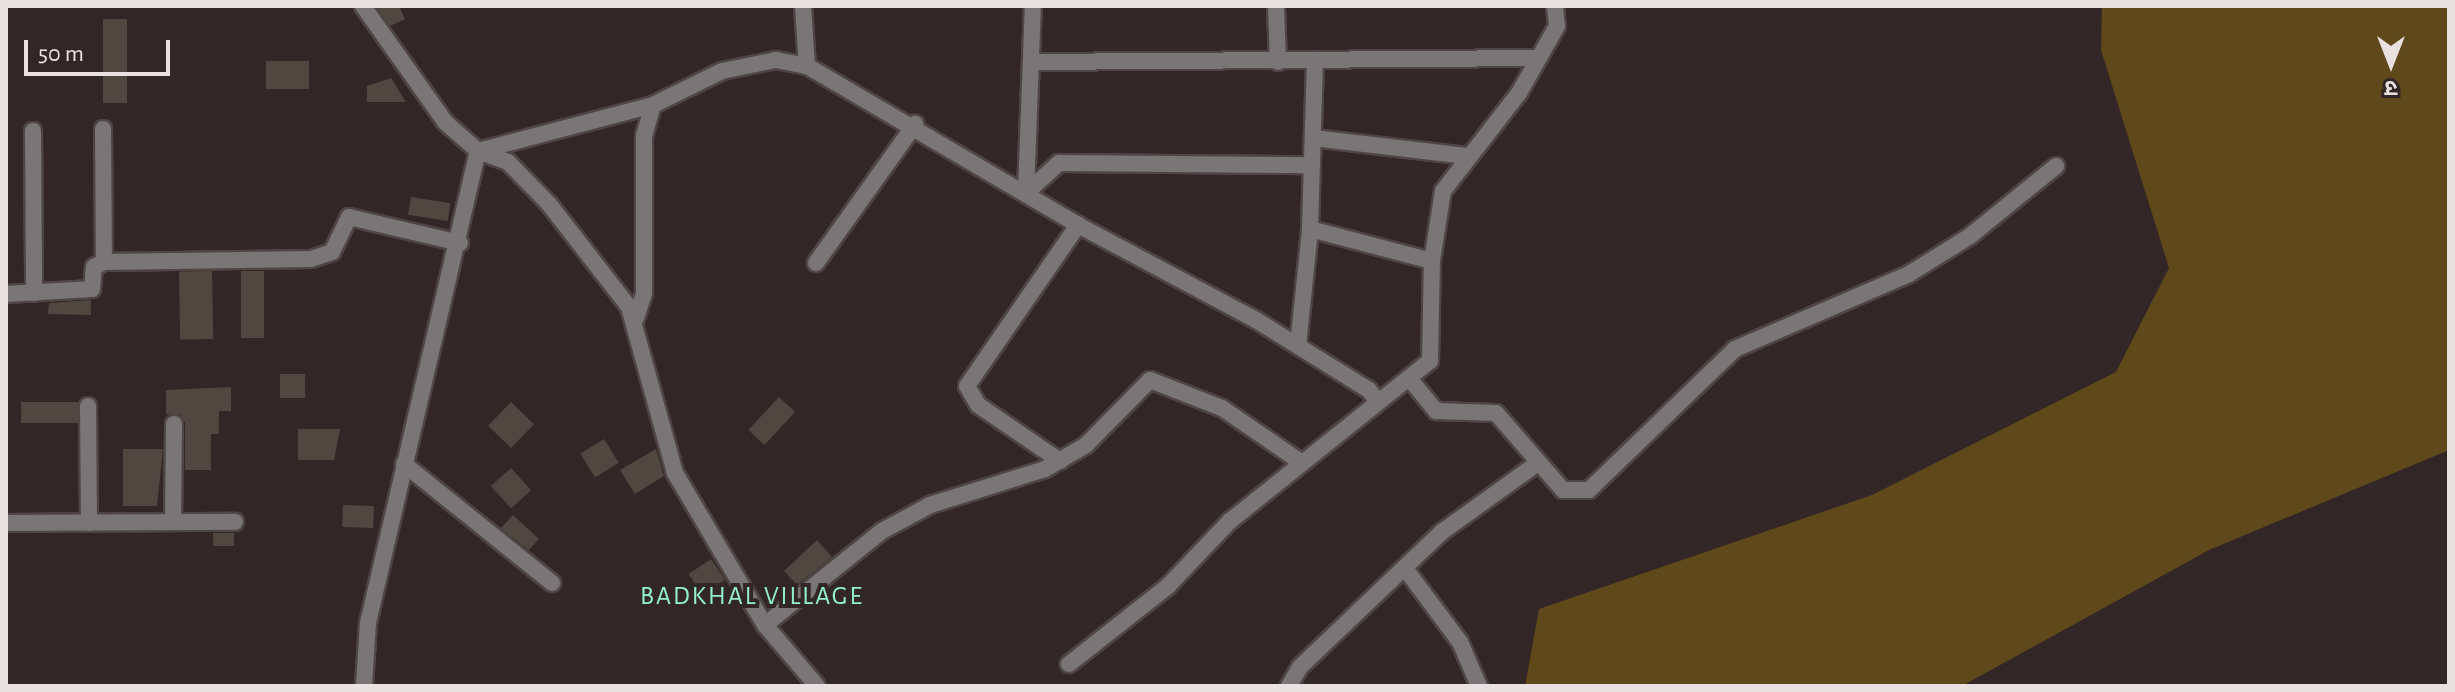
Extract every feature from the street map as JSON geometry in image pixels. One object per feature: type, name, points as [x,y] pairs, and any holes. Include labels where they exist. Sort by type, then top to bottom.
[{"type":"street","points":[[363,6],[407,76],[478,151],[508,162],[549,204],[636,318],[675,473],[765,625],[817,686]]},
{"type":"street","points":[[803,6],[807,66]]},
{"type":"street","points":[[1026,193],[1033,6]]},
{"type":"street","points":[[1276,6],[1278,62]]},
{"type":"street","points":[[1069,664],[1168,586],[1230,521],[1430,361],[1432,261],[1443,191],[1539,58],[1557,26],[1555,6]]},
{"type":"street","points":[[1032,62],[1539,58]]},
{"type":"street","points":[[478,151],[653,105],[722,71],[776,60],[807,66],[915,124],[1078,225],[1170,270],[1369,390],[1377,401]]},
{"type":"street","points":[[1298,346],[1310,229],[1315,60]]},
{"type":"street","points":[[636,318],[644,293],[644,136],[653,105]]},
{"type":"street","points":[[816,263],[915,124]]},
{"type":"street","points":[[103,129],[104,262]]},
{"type":"street","points":[[33,131],[34,293]]},
{"type":"street","points":[[1313,138],[1467,156]]},
{"type":"street","points":[[364,686],[368,623],[404,464],[460,243],[478,151]]},
{"type":"street","points":[[1026,193],[1059,163],[1312,165]]},
{"type":"street","points":[[1409,378],[1436,411],[1496,413],[1535,465],[1563,490],[1589,490],[1735,349],[1909,274],[1970,236],[2056,166]]},
{"type":"street","points":[[6,294],[92,289],[94,267],[104,262],[311,259],[332,252],[349,217],[460,243]]},
{"type":"street","points":[[1060,461],[978,405],[967,386],[1078,225]]},
{"type":"street","points":[[1310,229],[1432,261]]},
{"type":"street","points":[[765,625],[882,531],[930,505],[998,488],[1060,461],[1086,445],[1144,384],[1157,380],[1243,420],[1302,463]]},
{"type":"street","points":[[88,406],[89,523]]},
{"type":"street","points":[[173,522],[174,424]]},
{"type":"street","points":[[404,464],[552,583]]},
{"type":"street","points":[[1289,686],[1300,667],[1407,571],[1443,531],[1535,465]]},
{"type":"street","points":[[6,523],[235,522]]},
{"type":"street","points":[[1407,571],[1460,642],[1479,686]]},
{"type":"shaded area","points":[[2102,6],[2449,6],[2449,450],[2209,550],[1962,686],[1525,686],[1539,609],[1872,495],[2116,372],[2169,268],[2101,50]]},
{"type":"building","points":[[376,6],[399,6],[405,19],[390,26]]},
{"type":"building","points":[[103,19],[127,19],[127,103],[103,103]]},
{"type":"building","points":[[266,61],[309,61],[309,89],[266,89]]},
{"type":"building","points":[[391,78],[406,102],[367,102],[367,86]]},
{"type":"building","points":[[411,197],[451,203],[448,221],[408,215]]},
{"type":"building","points":[[212,271],[213,339],[180,340],[179,272]]},
{"type":"building","points":[[241,271],[264,271],[264,338],[241,338]]},
{"type":"building","points":[[91,300],[91,315],[48,314],[49,303]]},
{"type":"building","points":[[280,374],[305,374],[305,398],[280,398]]},
{"type":"building","points":[[231,387],[231,411],[219,411],[219,434],[211,434],[211,470],[185,470],[185,423],[180,414],[166,414],[166,390]]},
{"type":"building","points":[[779,397],[795,412],[764,445],[748,430]]},
{"type":"building","points":[[21,402],[78,402],[78,423],[21,423]]},
{"type":"building","points":[[511,402],[534,424],[511,448],[488,426]]},
{"type":"building","points":[[298,429],[340,429],[334,460],[298,460]]},
{"type":"building","points":[[604,439],[619,463],[595,478],[580,454]]},
{"type":"building","points":[[123,449],[163,449],[157,506],[123,506]]},
{"type":"building","points":[[656,449],[664,476],[635,494],[620,470]]},
{"type":"building","points":[[511,468],[531,490],[511,508],[491,486]]},
{"type":"building","points":[[343,505],[374,506],[373,528],[342,527]]},
{"type":"building","points":[[513,515],[539,539],[529,550],[501,528]]},
{"type":"building","points":[[213,533],[234,533],[234,546],[213,546]]},
{"type":"building","points":[[817,540],[832,557],[797,585],[784,571]]},
{"type":"building","points":[[711,559],[725,580],[703,595],[689,574]]},
{"type":"district","name":"BADKHAL VILLAGE","points":[[752,597]]}]
